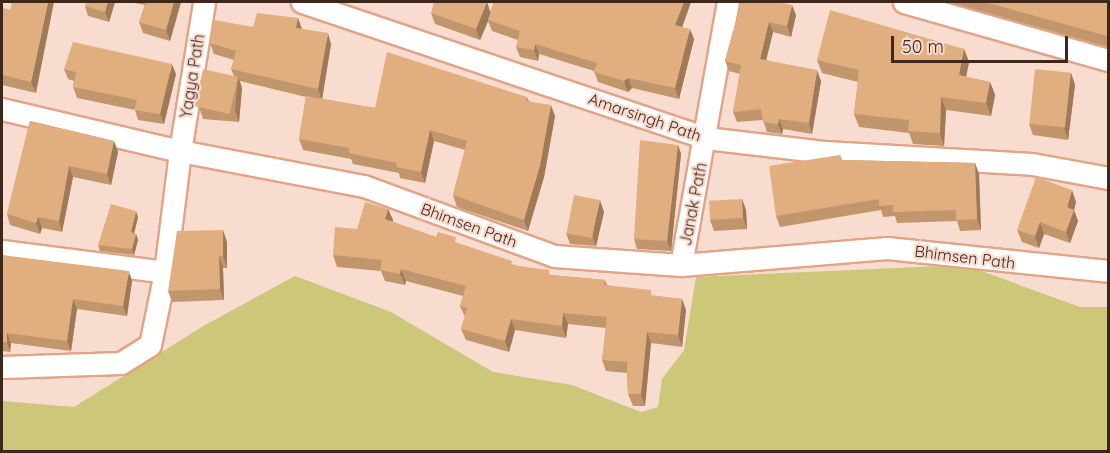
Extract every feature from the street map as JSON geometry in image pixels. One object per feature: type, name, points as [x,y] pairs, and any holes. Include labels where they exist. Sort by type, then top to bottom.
[{"type":"street","name":"Yagya Path","points":[[180,152],[204,2]]},
{"type":"street","name":"Amarsingh Path","points":[[302,2],[706,138],[826,152],[1032,164],[1108,178]]},
{"type":"street","name":"Janak Path","points":[[681,265],[706,138],[728,2]]},
{"type":"street","points":[[904,2],[1108,60]]},
{"type":"street","name":"Bhimsen Path","points":[[2,109],[180,152],[364,186],[554,256],[681,265],[887,248],[1108,272]]},
{"type":"street","points":[[2,367],[121,363],[140,354],[150,345],[165,272],[180,152]]},
{"type":"street","points":[[2,250],[165,272]]},
{"type":"shaded area","points":[[965,265],[1080,307],[1108,307],[1108,451],[2,452],[2,401],[74,407],[205,325],[295,276],[391,312],[493,372],[572,385],[641,412],[658,407],[662,379],[684,350],[696,277]]},
{"type":"building","points":[[12,2],[48,2],[31,82],[2,75],[2,8],[10,10]]},
{"type":"building","points":[[86,2],[108,2],[105,12],[85,6]]},
{"type":"building","points":[[147,2],[174,2],[166,30],[139,22]]},
{"type":"building","points":[[434,2],[487,2],[476,29],[431,13]]},
{"type":"building","points":[[494,2],[684,2],[675,25],[690,29],[675,88],[628,78],[624,81],[594,72],[597,63],[535,44],[534,50],[516,47],[520,31],[488,20]]},
{"type":"building","points":[[741,2],[779,2],[792,5],[787,26],[769,22],[760,59],[817,70],[809,123],[779,119],[778,124],[763,122],[761,109],[733,112],[741,65],[725,61]]},
{"type":"building","points":[[985,2],[1108,2],[1108,37],[1107,36]]},
{"type":"building","points":[[830,10],[964,49],[959,75],[990,82],[986,103],[941,97],[940,133],[908,131],[909,120],[854,114],[859,70],[817,60]]},
{"type":"building","points":[[257,13],[298,18],[296,28],[328,33],[318,89],[231,69],[236,51],[210,43],[214,20],[253,27]]},
{"type":"building","points":[[73,42],[172,64],[160,114],[134,110],[137,100],[73,87],[76,72],[64,69]]},
{"type":"building","points":[[387,52],[527,97],[526,101],[551,105],[540,166],[524,220],[453,195],[467,141],[430,130],[421,172],[396,167],[397,163],[349,153],[349,148],[299,139],[306,96],[375,108]]},
{"type":"building","points":[[203,69],[238,77],[230,114],[194,106]]},
{"type":"building","points":[[1035,69],[1071,73],[1065,127],[1029,124]]},
{"type":"building","points":[[30,121],[114,141],[107,174],[69,166],[59,221],[38,217],[36,223],[7,214]]},
{"type":"building","points":[[640,140],[678,145],[667,241],[634,239]]},
{"type":"building","points":[[840,155],[841,160],[975,163],[977,219],[956,220],[956,210],[893,212],[893,205],[879,206],[879,199],[776,216],[769,166]]},
{"type":"building","points":[[1036,177],[1072,190],[1067,207],[1074,210],[1066,232],[1040,222],[1035,236],[1017,230]]},
{"type":"building","points":[[574,195],[600,200],[592,238],[567,233]]},
{"type":"building","points":[[742,199],[743,218],[710,220],[709,201]]},
{"type":"building","points":[[365,202],[388,209],[385,219],[436,237],[438,232],[456,237],[455,242],[512,261],[511,265],[549,270],[549,275],[605,280],[604,285],[651,290],[651,295],[682,299],[678,335],[647,332],[641,394],[628,394],[627,362],[602,360],[607,317],[563,313],[562,326],[511,319],[505,341],[461,329],[467,308],[460,306],[466,286],[401,269],[400,274],[380,270],[382,260],[333,255],[335,227],[357,229]]},
{"type":"building","points":[[111,204],[136,211],[131,232],[136,234],[132,249],[98,245]]},
{"type":"building","points":[[223,230],[223,256],[219,256],[220,289],[168,291],[177,231]]},
{"type":"building","points":[[2,255],[129,271],[123,306],[73,299],[67,341],[7,333],[7,342],[2,342]]}]
